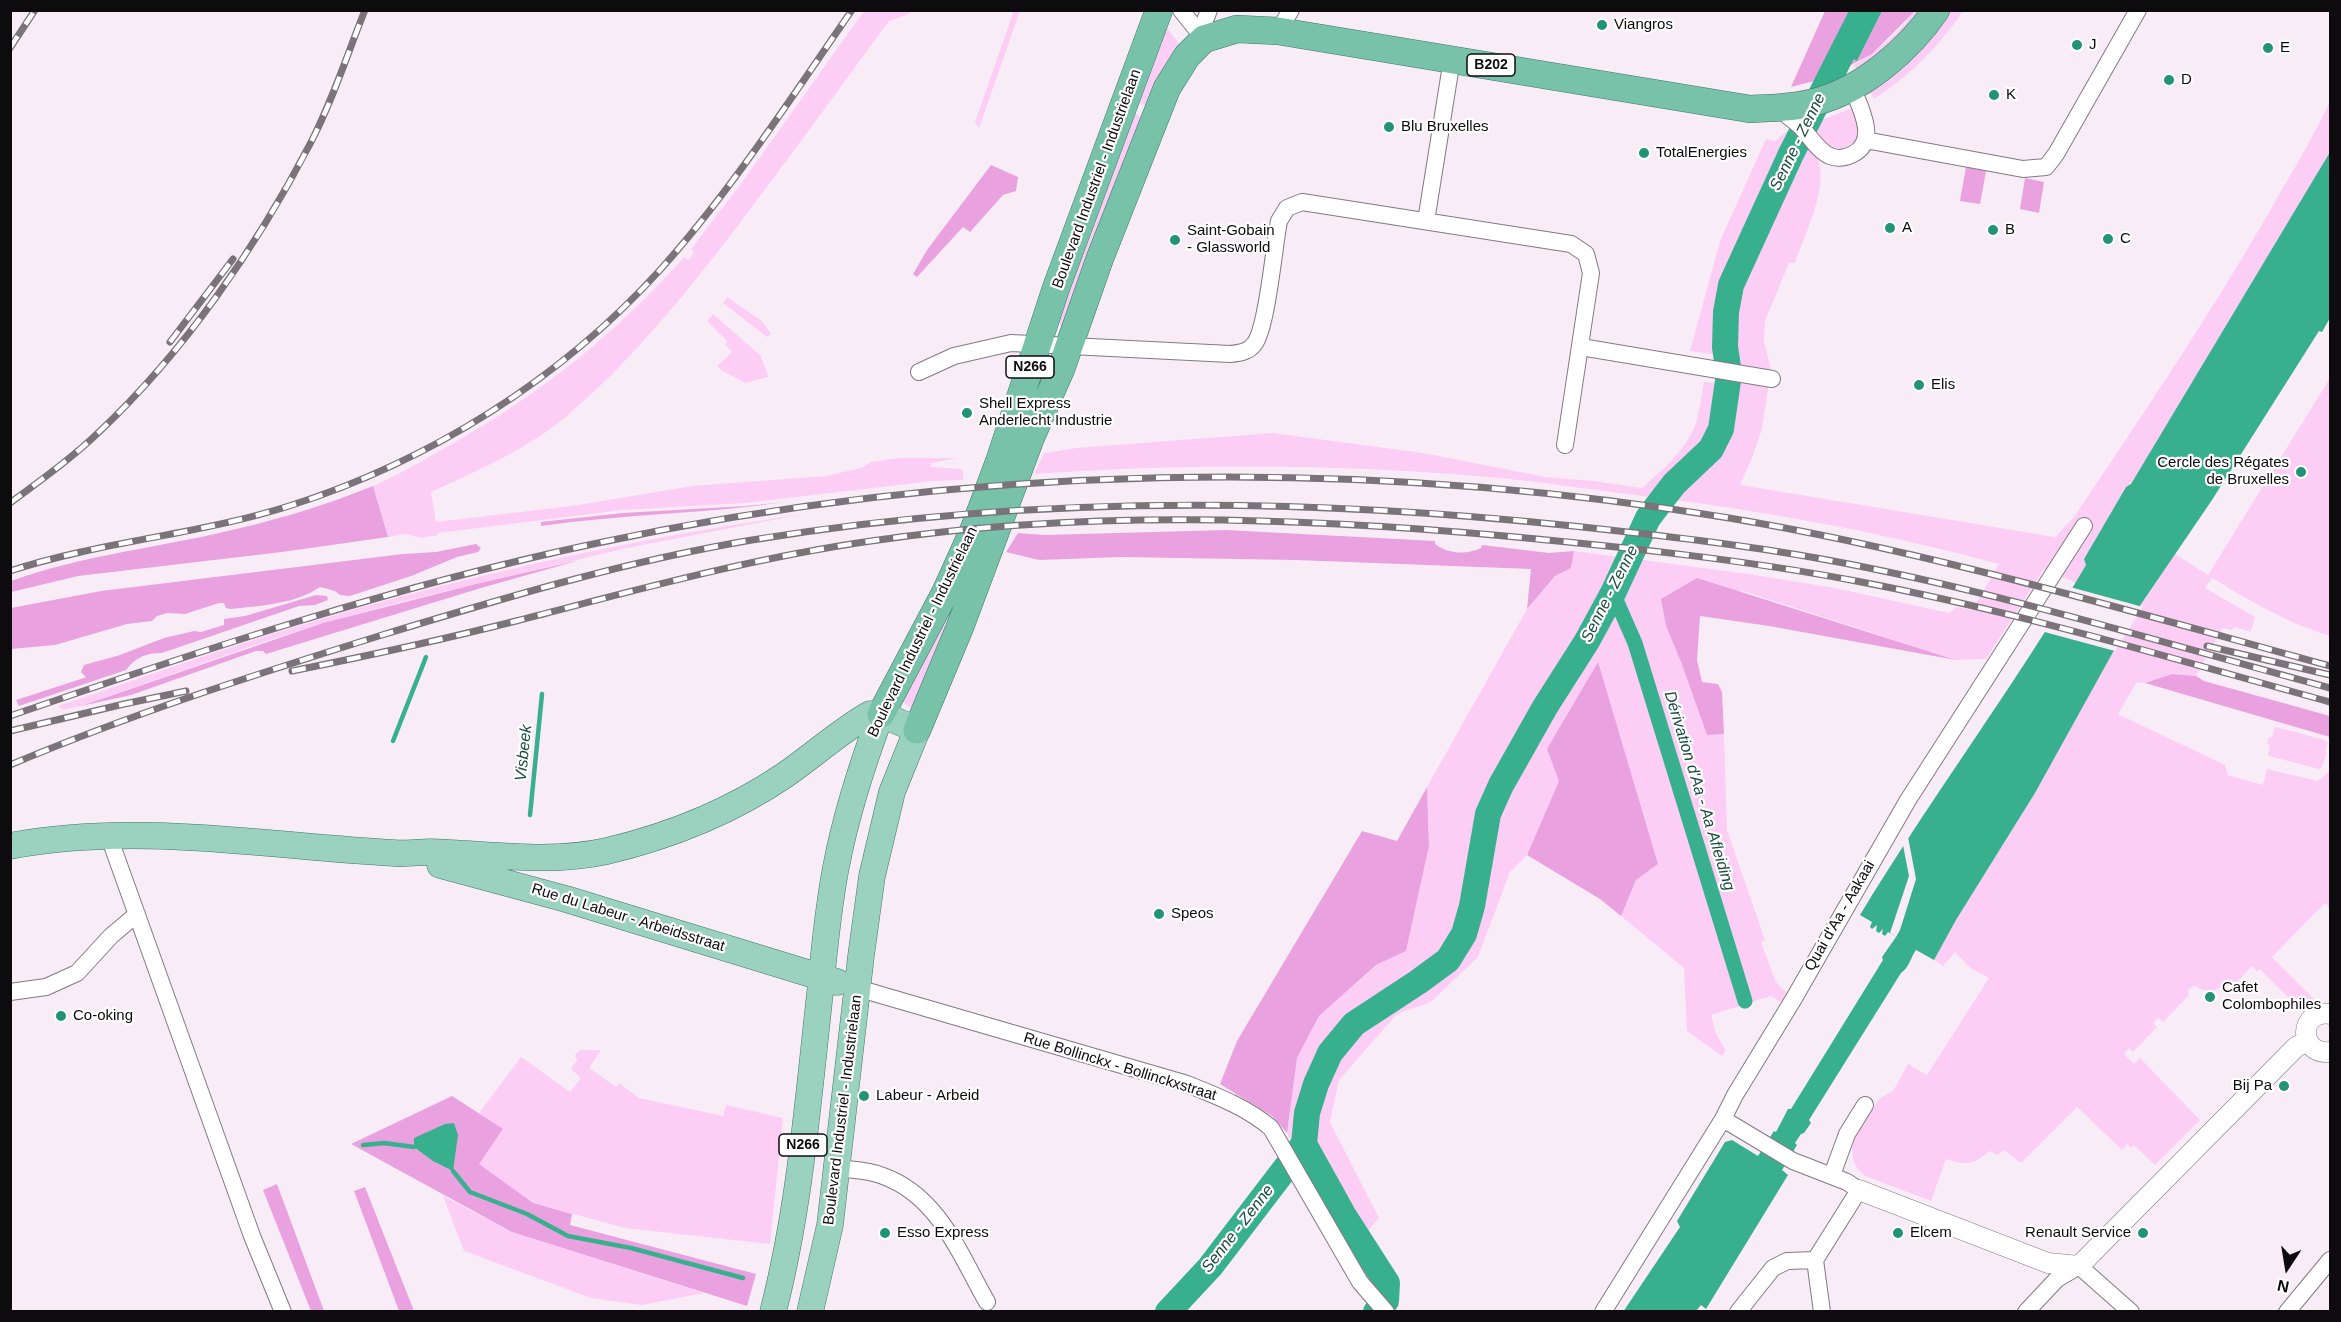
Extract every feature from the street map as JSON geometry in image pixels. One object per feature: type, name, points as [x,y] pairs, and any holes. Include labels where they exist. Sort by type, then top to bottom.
[{"type":"highway","name":"Boulevard Industriel - Industrielaan","points":[[881,714],[946,591],[974,529],[999,462],[1056,288],[1159,10]]},
{"type":"highway","name":"B202","points":[[1204,39],[1238,29],[1256,28],[1285,21],[1452,59],[1750,109],[1778,108],[1816,102],[1852,87],[1888,62],[1914,38],[1936,10]]},
{"type":"highway","name":"Boulevard Industriel - Industrielaan","points":[[917,730],[960,627],[1031,437],[1070,346],[1100,258],[1167,88],[1187,56],[1204,39]]},
{"type":"main road","points":[[10,846],[108,834],[227,840],[397,853],[429,852],[511,857],[579,855],[607,851],[710,817],[746,799],[783,776],[870,714],[881,714],[917,730]]},
{"type":"main road","name":"Boulevard Industriel - Industrielaan","points":[[773,1311],[787,1257],[801,1161],[829,912],[844,827],[856,782],[881,714]]},
{"type":"main road","name":"Boulevard Industriel - Industrielaan","points":[[810,1311],[830,1225],[865,919],[880,838],[892,792],[917,730]]},
{"type":"main road","name":"Rue du Labeur - Arbeidsstraat","points":[[397,853],[566,899],[857,988]]},
{"type":"main road","points":[[566,899],[561,872],[565,864],[579,855]]},
{"type":"main road","points":[[511,857],[511,883]]},
{"type":"street","points":[[1181,10],[1204,39]]},
{"type":"street","points":[[1204,39],[1204,23],[1209,10]]},
{"type":"street","points":[[1865,140],[2023,169],[2033,170],[2046,167],[2056,154],[2138,10]]},
{"type":"street","points":[[1426,221],[1452,59]]},
{"type":"street","points":[[1778,108],[1830,157],[1846,157],[1856,153],[1865,140],[1866,125],[1852,87]]},
{"type":"street","points":[[919,372],[954,356],[1011,343],[1239,353],[1253,346],[1261,328],[1279,221],[1287,208],[1302,202],[1571,244],[1580,248],[1586,254],[1591,273],[1565,444]]},
{"type":"street","points":[[1581,347],[1768,378]]},
{"type":"street","name":"Quai d'Aa - Aakaai","points":[[1603,1311],[1730,1123],[1735,1095],[1908,800],[2084,526]]},
{"type":"street","points":[[108,834],[252,1236],[283,1311]]},
{"type":"street","points":[[10,992],[46,987],[77,973],[111,936],[136,914]]},
{"type":"street","name":"Rue Bollinckx - Bollinckxstraat","points":[[857,988],[1187,1084],[1225,1099],[1260,1119],[1271,1128],[1360,1282],[1383,1308]]},
{"type":"street","points":[[2329,1012],[2314,1017],[2309,1022],[2306,1035],[2317,1051],[2331,1053]]},
{"type":"street","points":[[2026,1311],[2057,1280],[2079,1266],[2296,1047],[2308,1041]]},
{"type":"street","points":[[1832,1175],[1847,1134],[1865,1105]]},
{"type":"street","points":[[1730,1123],[1793,1161],[1832,1175],[1859,1190],[2048,1263],[2079,1266],[2132,1311]]},
{"type":"street","points":[[837,1168],[884,1176],[920,1196],[941,1219],[987,1302]]},
{"type":"street","points":[[1822,1311],[1815,1260],[1859,1190]]},
{"type":"street","points":[[1738,1311],[1773,1268],[1787,1261],[1815,1260]]},
{"type":"street","points":[[2287,1311],[2331,1260]]},
{"type":"shaded area","points":[[1014,10],[1020,11],[979,128],[975,122]]},
{"type":"shaded area","points":[[864,11],[911,11],[909,14],[889,21],[727,240],[629,357],[562,420],[531,442],[431,492],[436,522],[579,505],[692,486],[826,476],[861,468],[871,462],[899,458],[957,458],[931,463],[931,467],[961,469],[963,480],[933,481],[745,503],[623,510],[438,533],[438,535],[421,538],[406,534],[388,537],[373,486],[412,467],[483,425],[545,384],[631,312],[684,257],[689,260],[694,252],[691,249],[743,181]]},
{"type":"shaded area","points":[[1825,11],[1849,11],[1832,48],[1857,61],[1882,11],[1915,11],[1872,54],[1826,78],[1791,87]]},
{"type":"shaded area","points":[[1849,11],[1882,11],[1857,61],[1832,48]]},
{"type":"shaded area","points":[[1914,11],[1963,11],[1923,60],[1874,99],[1854,65],[1887,41]]},
{"type":"shaded area","points":[[1163,23],[1183,49],[1148,106],[1140,103],[1136,98]]},
{"type":"shaded area","points":[[2330,102],[2330,152],[2131,484],[2126,487],[2084,559],[2086,565],[2076,583],[2044,569],[1986,659],[1956,660],[1743,591],[1666,626],[1707,735],[1724,734],[1727,830],[1765,940],[1761,942],[1776,982],[1787,993],[1781,1002],[1771,996],[1711,1015],[1716,1034],[1726,1050],[1722,1056],[1687,1031],[1684,968],[1621,916],[1636,880],[1658,864],[1597,662],[1559,781],[1527,855],[1510,872],[1478,957],[1431,1002],[1397,1014],[1339,1080],[1330,1122],[1379,1218],[1353,1248],[1320,1198],[1287,1133],[1297,1058],[1319,1016],[1376,965],[1406,951],[1429,846],[1427,787],[1527,609],[1555,576],[1571,568],[1574,551],[1835,588],[1949,613],[1957,607],[1972,610],[1999,564],[1908,541],[1772,515],[1525,481],[1391,470],[1272,467],[1153,468],[1034,474],[1044,453],[1076,448],[1273,433],[1423,453],[1546,477],[1642,488],[1684,446],[1698,417],[1704,382],[1719,383],[1718,355],[1690,351],[1720,241],[1766,139],[1775,141],[1788,130],[1806,144],[1817,158],[1821,174],[1820,186],[1795,263],[1789,263],[1765,321],[1764,341],[1771,370],[1762,429],[1740,485],[2055,537],[2074,517],[2201,324],[2250,245]]},
{"type":"shaded area","points":[[1855,107],[1861,121],[1857,140],[1836,149],[1825,144],[1816,122]]},
{"type":"shaded area","points":[[1135,114],[1142,117],[1070,322],[1061,325],[1056,323]]},
{"type":"shaded area","points":[[2330,152],[2330,318],[2322,332],[2319,331],[2212,500],[2133,616],[2035,793],[1956,920],[1934,960],[1916,950],[1901,973],[1809,1120],[1811,1123],[1795,1143],[1797,1145],[1782,1170],[1788,1175],[1706,1309],[1701,1305],[1696,1311],[1623,1312],[1680,1227],[1677,1221],[1725,1142],[1732,1140],[1758,1156],[1774,1131],[1776,1132],[1788,1109],[1791,1109],[1883,960],[1882,957],[1896,937],[1888,932],[1885,936],[1882,934],[1883,929],[1879,933],[1876,931],[1877,925],[1872,929],[1870,927],[1872,922],[1860,915],[2059,609],[2086,565],[2084,559],[2126,487],[2131,484]]},
{"type":"shaded area","points":[[991,165],[1018,177],[1016,191],[1003,195],[970,232],[963,227],[917,277],[913,274],[927,250]]},
{"type":"shaded area","points":[[1966,167],[1986,171],[1980,204],[1960,201]]},
{"type":"shaded area","points":[[2025,178],[2044,182],[2039,213],[2020,209]]},
{"type":"shaded area","points":[[727,297],[762,321],[771,334],[767,337],[723,303]]},
{"type":"shaded area","points":[[713,314],[760,355],[769,377],[745,383],[717,366],[732,352],[725,344],[727,341],[707,321]]},
{"type":"shaded area","points":[[1044,366],[1048,371],[915,707],[909,707],[902,701]]},
{"type":"shaded area","points":[[2330,378],[2330,636],[2284,618],[2212,578],[2205,588],[2255,617],[2251,632],[2235,627],[2232,630],[2222,628],[2196,676],[2172,674],[2145,683],[2137,682],[2118,714],[2225,765],[2228,775],[2263,785],[2267,769],[2318,781],[2330,770],[2330,908],[2325,903],[2272,957],[2317,1002],[2304,1013],[2260,969],[2257,971],[2252,966],[2233,987],[2228,982],[2212,991],[2194,986],[2188,990],[2189,995],[2163,1022],[2158,1018],[2153,1023],[2157,1027],[2133,1052],[2129,1048],[2124,1054],[2134,1064],[2140,1058],[2200,1120],[2155,1165],[2134,1145],[2131,1148],[2127,1144],[2122,1150],[2077,1107],[2021,1163],[2004,1150],[1997,1155],[1990,1151],[1969,1163],[1946,1159],[1931,1201],[1865,1176],[1857,1168],[1853,1159],[1852,1148],[1855,1135],[1880,1098],[1893,1091],[1908,1064],[1927,1075],[1989,978],[1969,967],[1955,952],[1943,966],[1934,960],[1956,920],[2035,793],[2116,643],[2175,554],[2208,575]]},
{"type":"shaded area","points":[[373,486],[388,537],[78,576],[11,592],[11,581],[36,573],[255,524],[315,507]]},
{"type":"shaded area","points":[[785,502],[541,526],[541,522],[623,513]]},
{"type":"shaded area","points":[[804,514],[627,548],[405,601],[323,623],[252,646],[81,706],[63,710],[58,706],[258,638],[384,601],[563,557],[683,533]]},
{"type":"shaded area","points":[[1226,530],[1435,541],[1435,544],[1446,550],[1458,552],[1470,552],[1481,548],[1482,545],[1549,553],[1574,551],[1571,568],[1555,576],[1527,609],[1531,569],[1296,560],[1121,557],[1039,560],[1006,552],[1018,533],[1044,535]]},
{"type":"shaded area","points":[[476,544],[481,548],[478,552],[457,557],[411,576],[350,596],[340,595],[335,591],[320,587],[289,601],[230,609],[226,608],[224,603],[219,603],[185,614],[167,613],[157,616],[152,621],[127,624],[55,645],[11,649],[11,608],[101,591],[403,554],[436,552]]},
{"type":"shaded area","points":[[580,560],[266,654],[263,651],[256,651],[131,695],[81,706],[323,623]]},
{"type":"shaded area","points":[[1697,578],[1956,660],[1769,626],[1700,616],[1697,660],[1702,682],[1718,684],[1722,692],[1724,734],[1707,735],[1666,626],[1661,599]]},
{"type":"shaded area","points":[[316,595],[327,596],[328,600],[315,605],[299,606],[162,653],[146,655],[126,670],[19,706],[16,700],[86,677],[81,672],[84,665],[120,655],[164,638],[194,631],[201,632],[224,625],[224,619],[245,616]]},
{"type":"shaded area","points":[[1598,662],[1658,864],[1636,880],[1621,916],[1600,899],[1527,855],[1559,781],[1547,749]]},
{"type":"shaded area","points":[[2172,674],[2196,676],[2204,681],[2330,716],[2330,737],[2145,683]]},
{"type":"shaded area","points":[[2276,727],[2328,742],[2322,767],[2319,769],[2269,756],[2270,745],[2267,744]]},
{"type":"shaded area","points":[[1427,787],[1429,846],[1406,951],[1376,965],[1319,1016],[1297,1058],[1287,1133],[1272,1116],[1220,1084],[1237,1041],[1362,831],[1397,841]]},
{"type":"shaded area","points":[[580,1050],[601,1050],[589,1068],[616,1087],[619,1083],[639,1098],[723,1116],[726,1105],[783,1118],[770,1244],[625,1228],[533,1203],[478,1164],[503,1130],[479,1113],[521,1057],[570,1092],[581,1078],[571,1069],[577,1060],[575,1055]]},
{"type":"shaded area","points":[[452,1096],[503,1129],[479,1164],[533,1203],[572,1214],[570,1225],[756,1274],[747,1306],[512,1232],[351,1144]]},
{"type":"shaded area","points":[[454,1123],[458,1135],[453,1171],[433,1161],[414,1147],[414,1138],[445,1124]]},
{"type":"shaded area","points":[[277,1184],[324,1311],[311,1311],[263,1190]]},
{"type":"shaded area","points":[[365,1187],[414,1311],[399,1311],[354,1191]]},
{"type":"shaded area","points":[[443,1196],[512,1232],[704,1293],[642,1305],[591,1298],[464,1251]]},
{"type":"pier","points":[[2070,587],[2143,607],[2115,651],[2041,631]]},
{"type":"pier","points":[[1908,837],[1916,879],[1896,937],[1890,933],[1909,876],[1903,845]]},
{"type":"waterway","name":"Senne - Zenne","points":[[1168,1312],[1210,1267],[1304,1144],[1307,1113],[1316,1084],[1330,1053],[1354,1024],[1448,960],[1464,934],[1472,906],[1488,814],[1501,785],[1545,707],[1587,641],[1613,593],[1648,518],[1674,484],[1711,449],[1721,429],[1729,374],[1725,347],[1726,312],[1731,285],[1791,154],[1864,10]]},
{"type":"waterway","name":"Dérivation d'Aa - Aa Afleiding","points":[[1613,593],[1635,643],[1745,1001]]},
{"type":"waterway","name":"Visbeek","points":[[393,741],[426,657]]},
{"type":"waterway","name":"Visbeek","points":[[530,815],[542,694]]},
{"type":"waterway","points":[[363,1145],[384,1143],[414,1147]]},
{"type":"waterway","name":"Senne - Zenne","points":[[1304,1144],[1344,1216],[1387,1283],[1386,1301],[1376,1312]]},
{"type":"waterway","points":[[453,1171],[470,1192],[527,1214],[568,1236],[631,1248],[743,1278]]},
{"type":"railway","points":[[10,48],[35,10]]},
{"type":"railway","points":[[10,503],[56,469],[99,432],[160,368],[216,297],[266,222],[310,144],[365,10]]},
{"type":"railway","points":[[10,571],[80,552],[220,524],[289,506],[392,466],[442,441],[490,412],[536,381],[580,347],[660,270],[736,176],[852,10]]},
{"type":"railway","points":[[170,342],[233,259]]},
{"type":"railway","points":[[10,716],[154,667],[372,599],[593,544],[733,517],[874,497],[1017,484],[1160,478],[1303,478],[1445,485],[1588,498],[1729,518],[1881,548],[2032,584],[2330,666]]},
{"type":"railway","points":[[10,765],[148,712],[241,680],[474,608],[658,558],[752,540],[854,525],[1059,508],[1162,505],[1368,510],[1471,516],[1729,544],[1822,559],[1950,586],[2078,618],[2330,688]]},
{"type":"railway","points":[[292,671],[460,635],[781,556],[871,541],[1029,524],[1188,520],[1267,521],[1347,524],[1505,536],[1637,549],[1769,566],[1856,581],[1975,607],[2330,702]]},
{"type":"railway","points":[[2207,646],[2330,675]]},
{"type":"railway","points":[[10,731],[186,691]]},
{"type":"place","name":"Viangros","points":[[1602,25]]},
{"type":"place","name":"J","points":[[2077,45]]},
{"type":"place","name":"E","points":[[2268,48]]},
{"type":"place","name":"D","points":[[2169,80]]},
{"type":"place","name":"K","points":[[1994,95]]},
{"type":"place","name":"Blu Bruxelles","points":[[1389,127]]},
{"type":"place","name":"TotalEnergies","points":[[1644,153]]},
{"type":"place","name":"A","points":[[1890,228]]},
{"type":"place","name":"B","points":[[1993,230]]},
{"type":"place","name":"C","points":[[2108,239]]},
{"type":"place","name":"Saint-Gobain - Glassworld","points":[[1175,240]]},
{"type":"place","name":"Elis","points":[[1919,385]]},
{"type":"place","name":"Shell Express Anderlecht Industrie","points":[[967,413]]},
{"type":"place","name":"Cercle des Régates de Bruxelles","points":[[2301,472]]},
{"type":"place","name":"Speos","points":[[1159,914]]},
{"type":"place","name":"Cafet Colombophiles","points":[[2210,997]]},
{"type":"place","name":"Co-oking","points":[[61,1016]]},
{"type":"place","name":"Bij Pa","points":[[2284,1086]]},
{"type":"place","name":"Labeur - Arbeid","points":[[864,1096]]},
{"type":"place","name":"Esso Express","points":[[885,1233]]},
{"type":"place","name":"Elcem","points":[[1898,1233]]},
{"type":"place","name":"Renault Service","points":[[2143,1233]]}]
